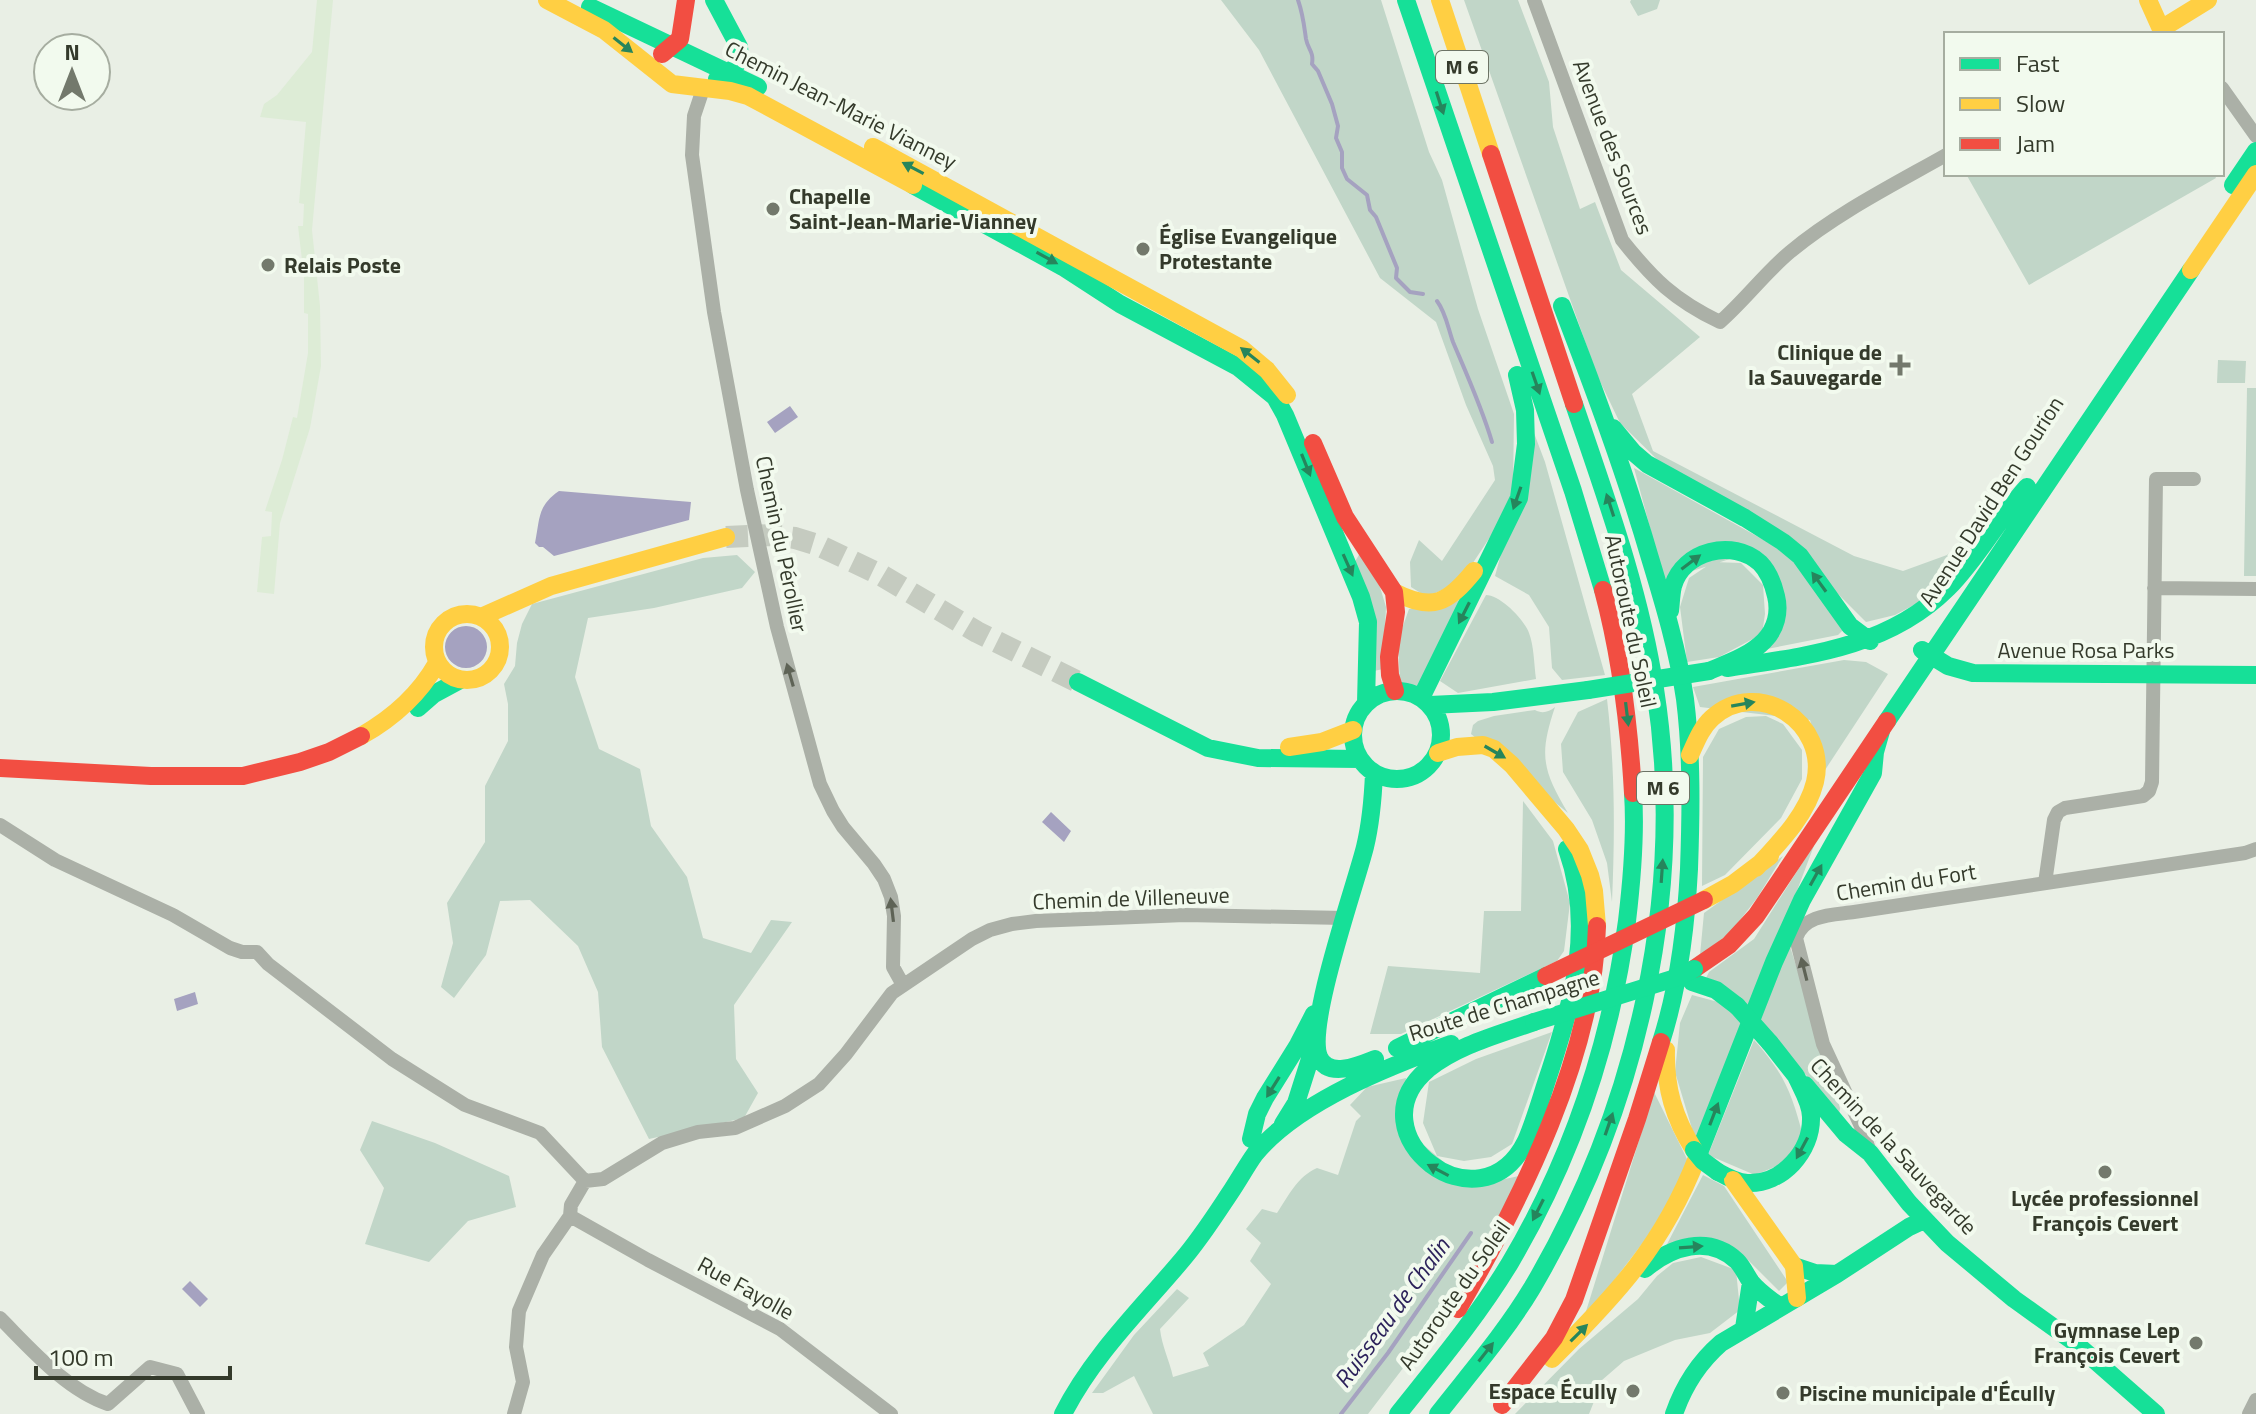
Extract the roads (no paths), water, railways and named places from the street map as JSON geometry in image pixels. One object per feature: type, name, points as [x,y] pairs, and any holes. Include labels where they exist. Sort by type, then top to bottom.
[{"type":"main road","name":"Chemin Jean-Marie Vianney","points":[[547,0],[604,30],[672,84],[729,90],[748,96],[1063,267],[1120,304],[1238,367],[1275,397],[1361,597],[1368,622],[1366,703]]},
{"type":"main road","name":"Chemin Jean-Marie Vianney","points":[[576,0],[904,163],[1256,358],[1280,384],[1312,440],[1345,517],[1394,592]]},
{"type":"main road","points":[[648,65],[680,39],[686,0]]},
{"type":"main road","points":[[703,89],[721,76],[731,75],[738,64],[739,47],[714,0]]},
{"type":"main road","name":"Autoroute du Soleil","points":[[1398,1414],[1451,1348],[1509,1263],[1556,1174],[1590,1088],[1609,1019],[1628,912],[1634,783],[1628,713],[1601,582],[1577,501],[1406,0]]},
{"type":"main road","name":"Autoroute du Soleil","points":[[1438,1414],[1531,1289],[1558,1241],[1604,1139],[1624,1081],[1645,1002],[1658,923],[1664,839],[1658,706],[1628,565],[1440,0]]},
{"type":"main road","points":[[2148,0],[2156,31],[2184,25],[2208,0]]},
{"type":"main road","points":[[1485,134],[1508,163],[1637,512],[1671,632],[1683,691],[1690,755],[1691,843],[1689,889],[1679,968],[1668,1021],[1637,1119],[1574,1300],[1554,1338],[1498,1410]]},
{"type":"main road","points":[[1426,701],[1519,498],[1526,444],[1525,410],[1509,345],[1467,207],[1456,150]]},
{"type":"main road","name":"Avenue David Ben Gourion","points":[[1693,975],[1745,930],[1788,869],[1881,731],[2027,487],[2256,151]]},
{"type":"main road","name":"Avenue David Ben Gourion","points":[[1756,868],[1785,844],[1804,821],[1894,687],[1927,653],[1978,584],[2256,174]]},
{"type":"main road","points":[[1152,321],[1158,317],[1174,321],[1183,318]]},
{"type":"main road","points":[[1604,416],[1646,464],[1792,548],[1850,626],[1870,641]]},
{"type":"main road","points":[[1426,701],[1441,726],[1438,753],[1427,768],[1403,779],[1374,773],[1360,759],[1353,730],[1366,703],[1395,691],[1410,693],[1442,706],[1493,702],[1838,651],[1870,641],[1922,612],[1948,589],[2027,487]]},
{"type":"main road","points":[[481,617],[551,586],[726,537]]},
{"type":"main road","points":[[1394,592],[1418,603],[1442,601],[1454,595],[1497,543]]},
{"type":"main road","points":[[1671,632],[1670,590],[1680,570],[1692,558],[1714,550],[1731,549],[1750,556],[1765,568],[1777,594],[1778,609],[1773,627],[1751,651],[1709,671]]},
{"type":"main road","points":[[1394,592],[1396,612],[1389,657],[1395,691]]},
{"type":"main road","points":[[498,635],[523,599]]},
{"type":"main road","points":[[0,768],[159,777],[256,774],[298,763],[330,751],[384,723],[407,704],[427,682],[437,663],[434,642],[443,624],[458,615],[474,615],[481,617],[498,635],[500,653],[491,670],[476,679],[451,677],[437,663]]},
{"type":"main road","name":"Avenue Rosa Parks","points":[[1927,653],[1948,666],[1973,673],[2256,675]]},
{"type":"main road","points":[[159,777],[228,785],[298,775],[361,749],[398,725],[434,694],[460,680]]},
{"type":"main road","points":[[1078,682],[1208,748],[1233,755],[1281,759],[1360,759]]},
{"type":"main road","points":[[1690,755],[1707,723],[1719,712],[1742,703],[1767,703],[1786,710],[1811,737],[1817,755],[1814,784],[1792,825],[1756,868]]},
{"type":"main road","points":[[1144,715],[1217,738],[1256,746],[1306,746],[1330,741],[1353,730]]},
{"type":"main road","points":[[1606,1306],[1647,1256],[1684,1192],[1774,962],[1802,900],[1873,773],[1881,731]]},
{"type":"main road","points":[[1384,1414],[1452,1318],[1522,1189],[1553,1118],[1580,1033],[1593,971],[1598,920],[1590,876],[1578,846],[1504,755],[1475,744],[1438,753]]},
{"type":"main road","points":[[1374,773],[1369,830],[1324,994],[1316,1040],[1317,1054],[1328,1066],[1349,1069],[1375,1059]]},
{"type":"main road","points":[[1369,830],[1394,779]]},
{"type":"main road","points":[[1534,1022],[1469,1046],[1444,1059],[1416,1082],[1407,1101],[1406,1128],[1412,1146],[1429,1166],[1452,1177],[1471,1179],[1497,1173],[1514,1160],[1529,1133],[1564,1025],[1579,947],[1581,904],[1566,847],[1535,795]]},
{"type":"main road","name":"Route de Champagne","points":[[1063,1414],[1071,1396],[1251,1139],[1276,1115],[1375,1059],[1704,900],[1756,868]]},
{"type":"main road","name":"Chemin de la Sauvegarde","points":[[1672,979],[1693,975],[1737,1006],[1846,1134],[1870,1153],[1924,1220],[1947,1243],[2014,1299],[2074,1342],[2156,1414]]},
{"type":"main road","name":"Route de Champagne","points":[[1112,1339],[1212,1221],[1256,1153],[1319,1103],[1384,1070],[1468,1038],[1534,1022],[1672,979]]},
{"type":"main road","points":[[1251,1139],[1257,1114],[1265,1098],[1298,1045],[1324,994]]},
{"type":"main road","points":[[1668,1021],[1666,1061],[1669,1100],[1677,1123],[1694,1150],[1703,1161],[1725,1176],[1794,1266],[1797,1298]]},
{"type":"main road","points":[[1275,1135],[1299,1100],[1308,1057],[1316,1040]]},
{"type":"main road","points":[[1725,1176],[1752,1183],[1774,1176],[1792,1164],[1803,1150],[1811,1116],[1796,1076]]},
{"type":"main road","points":[[1674,1414],[1680,1395],[1700,1362],[1721,1343],[1924,1220]]},
{"type":"main road","points":[[1794,1266],[1815,1273],[1837,1274],[1917,1240],[1931,1238],[1947,1243]]},
{"type":"main road","points":[[1498,1410],[1655,1260],[1679,1247],[1719,1249],[1735,1258],[1751,1282],[1780,1307]]},
{"type":"main road","points":[[1744,1328],[1751,1282]]},
{"type":"street","name":"Avenue des Sources","points":[[1534,0],[1622,240],[1647,272],[1670,293],[1720,322],[1806,240],[1832,221],[1944,156]]},
{"type":"street","name":"Chemin du Pérollier","points":[[703,89],[694,116],[692,155],[714,312],[747,490],[777,627],[820,784],[843,827],[884,879],[891,897],[894,916],[893,967],[903,985]]},
{"type":"street","points":[[2224,91],[2256,136]]},
{"type":"street","points":[[2045,883],[2054,820],[2058,812],[2065,808],[2143,796],[2149,791],[2152,782],[2156,479],[2194,479]]},
{"type":"street","points":[[2154,588],[2256,589]]},
{"type":"street","points":[[0,825],[55,860],[173,915],[230,948],[257,952],[268,964],[392,1059],[465,1105],[540,1133],[585,1181],[571,1205],[570,1216],[543,1255],[519,1311],[516,1347],[523,1382],[514,1414]]},
{"type":"street","name":"Chemin du Fort","points":[[1870,1153],[1823,1044],[1796,938],[1799,929],[1808,921],[2256,849]]},
{"type":"street","name":"Chemin de Villeneuve","points":[[585,1181],[603,1179],[662,1143],[698,1132],[735,1128],[785,1106],[819,1084],[892,993],[990,930],[1036,921],[1185,915],[1345,918]]},
{"type":"street","name":"Rue Fayolle","points":[[570,1216],[780,1329],[891,1414]]},
{"type":"street","points":[[0,1318],[42,1360],[90,1398],[108,1404],[150,1367],[177,1374],[198,1414]]},
{"type":"street","points":[[2249,1414],[2256,1400]]},
{"type":"waterway","name":"Ruisseau de Chalin","points":[[1298,0],[1312,64],[1332,104],[1338,126],[1336,138],[1342,152],[1342,168],[1347,179],[1367,195],[1370,210],[1376,217],[1397,268],[1396,278],[1410,292],[1423,294]]},
{"type":"waterway","name":"Ruisseau de Chalin","points":[[1437,301],[1492,442]]},
{"type":"waterway","name":"Ruisseau de Chalin","points":[[1341,1414],[1388,1353],[1471,1233]]},
{"type":"tunnel","points":[[726,537],[771,535],[818,545],[881,575],[977,632],[1078,682]]},
{"type":"place","name":"Chapelle Saint-Jean-Marie-Vianney","points":[[773,209]]},
{"type":"place","name":"Église Evangelique Protestante","points":[[1143,249]]},
{"type":"place","name":"Relais Poste","points":[[268,265]]},
{"type":"place","name":"Clinique de la Sauvegarde","points":[[1900,365]]},
{"type":"place","name":"Lycée professionnel François Cevert","points":[[2105,1172]]},
{"type":"place","name":"Gymnase Lep François Cevert","points":[[2196,1343]]},
{"type":"place","name":"Espace Écully","points":[[1633,1391]]},
{"type":"place","name":"Piscine municipale d'Écully","points":[[1783,1393]]}]
